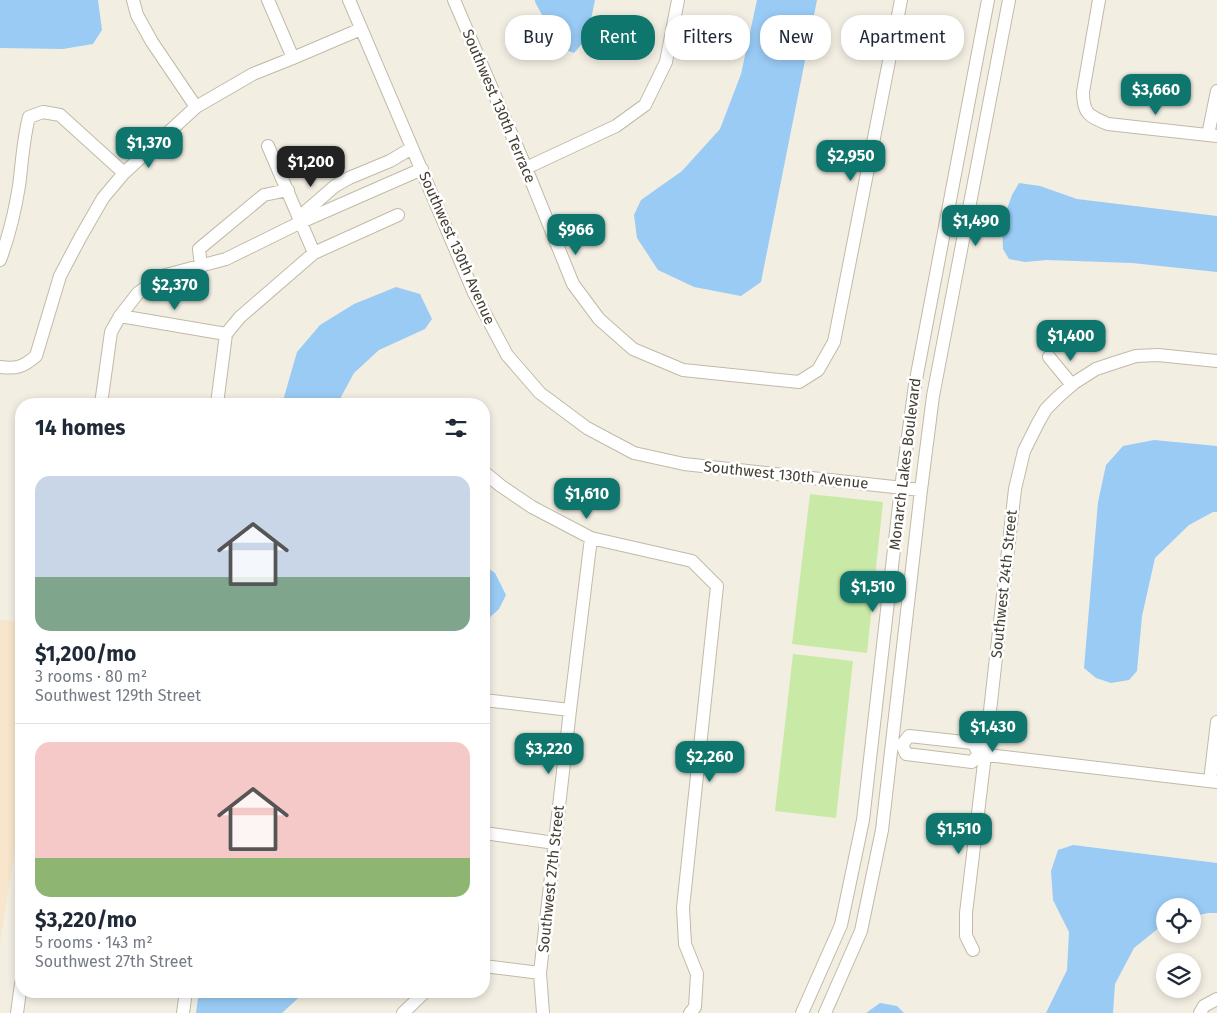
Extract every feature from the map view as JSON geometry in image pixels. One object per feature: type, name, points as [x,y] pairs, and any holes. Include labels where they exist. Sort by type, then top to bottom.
[{"type":"street","points":[[133,0],[136,15],[196,107]]},
{"type":"street","points":[[268,0],[293,58]]},
{"type":"street","name":"Southwest 130th Avenue","points":[[349,0],[474,293],[507,355],[540,393],[587,428],[634,453],[684,464],[921,490]]},
{"type":"street","name":"Southwest 130th Terrace","points":[[454,0],[573,284],[598,320],[633,349],[683,370],[799,382],[818,370],[834,342],[901,0]]},
{"type":"street","points":[[526,168],[616,126],[645,105],[666,62],[678,0]]},
{"type":"street","name":"Monarch Lakes Boulevard","points":[[802,1013],[841,924],[863,820],[914,384],[988,0]]},
{"type":"street","name":"Monarch Lakes Boulevard","points":[[824,1013],[861,931],[882,830],[897,745],[921,490],[933,396],[1009,0]]},
{"type":"street","points":[[1099,0],[1082,92],[1083,104],[1093,118],[1108,124],[1213,136],[1217,91]]},
{"type":"street","points":[[0,367],[12,368],[26,364],[36,356],[60,276],[103,198],[124,173],[196,107],[253,74],[361,28]]},
{"type":"street","points":[[0,260],[8,239],[19,186],[25,133],[29,117],[43,112],[60,115],[124,173]]},
{"type":"street","points":[[268,146],[314,253]]},
{"type":"street","points":[[301,222],[305,212],[334,186],[412,148]]},
{"type":"street","points":[[373,168],[381,187]]},
{"type":"street","points":[[102,398],[110,332],[138,293],[162,276],[226,260],[301,222],[422,169]]},
{"type":"street","points":[[349,178],[357,198]]},
{"type":"street","points":[[201,266],[199,249],[264,195],[288,190]]},
{"type":"street","points":[[218,398],[226,334],[240,317],[314,253],[398,215]]},
{"type":"street","points":[[120,316],[226,334]]},
{"type":"street","name":"Southwest 24th Street","points":[[972,950],[966,936],[966,913],[982,754],[1014,489],[1024,451],[1046,409],[1072,384],[1096,369],[1136,356],[1158,355],[1217,361]]},
{"type":"street","points":[[1049,356],[1072,384]]},
{"type":"street","points":[[490,477],[532,507],[591,538],[692,562],[717,586],[683,908],[686,944],[697,974],[695,1007],[690,1013]]},
{"type":"street","name":"Southwest 27th Street","points":[[543,1013],[540,973],[591,538]]},
{"type":"street","points":[[490,701],[570,710]]},
{"type":"street","points":[[982,754],[972,762],[906,754],[897,745],[909,736],[973,743],[982,754],[1214,781],[1217,722]]},
{"type":"street","points":[[490,834],[555,843]]},
{"type":"street","points":[[490,967],[540,973]]},
{"type":"street","points":[[17,1013],[19,998]]},
{"type":"street","points":[[183,1013],[185,998]]},
{"type":"street","points":[[402,1013],[418,998]]},
{"type":"street","points":[[1202,1009],[1217,1000]]},
{"type":"shaded area","points":[[0,620],[15,621],[15,849],[0,943]]},
{"type":"green space","points":[[810,494],[883,502],[867,653],[792,644]]},
{"type":"green space","points":[[793,654],[853,661],[836,818],[775,811]]},
{"type":"water","points":[[0,0],[98,0],[102,30],[93,44],[63,49],[0,48]]},
{"type":"water","points":[[535,0],[595,0],[592,15],[581,15],[581,45],[574,53],[571,52],[571,15],[542,15]]},
{"type":"water","points":[[757,0],[817,0],[814,15],[760,15],[760,60],[805,60],[761,282],[741,296],[694,287],[658,270],[637,238],[634,215],[641,200],[682,171],[720,129],[741,74],[744,60],[750,60],[750,32]]},
{"type":"water","points":[[1019,183],[1040,186],[1077,199],[1217,216],[1217,272],[1132,263],[1047,260],[1025,262],[1009,259],[1003,249],[1002,223],[1012,195]]},
{"type":"water","points":[[396,287],[420,294],[432,319],[425,329],[379,350],[354,373],[341,398],[284,398],[297,352],[320,325],[354,304]]},
{"type":"water","points":[[1154,440],[1217,446],[1217,512],[1213,512],[1189,525],[1155,558],[1142,616],[1137,671],[1129,680],[1111,683],[1096,678],[1084,668],[1098,502],[1106,465],[1123,446]]},
{"type":"water","points":[[490,569],[495,573],[506,595],[499,609],[490,617]]},
{"type":"water","points":[[1073,845],[1217,863],[1217,913],[1201,914],[1201,898],[1156,898],[1156,930],[1134,948],[1115,984],[1113,1013],[1046,1013],[1067,970],[1069,932],[1053,900],[1051,871],[1058,850]]},
{"type":"water","points":[[198,998],[298,998],[282,1013],[196,1013]]},
{"type":"water","points":[[880,1003],[897,1006],[904,1013],[866,1013]]}]
